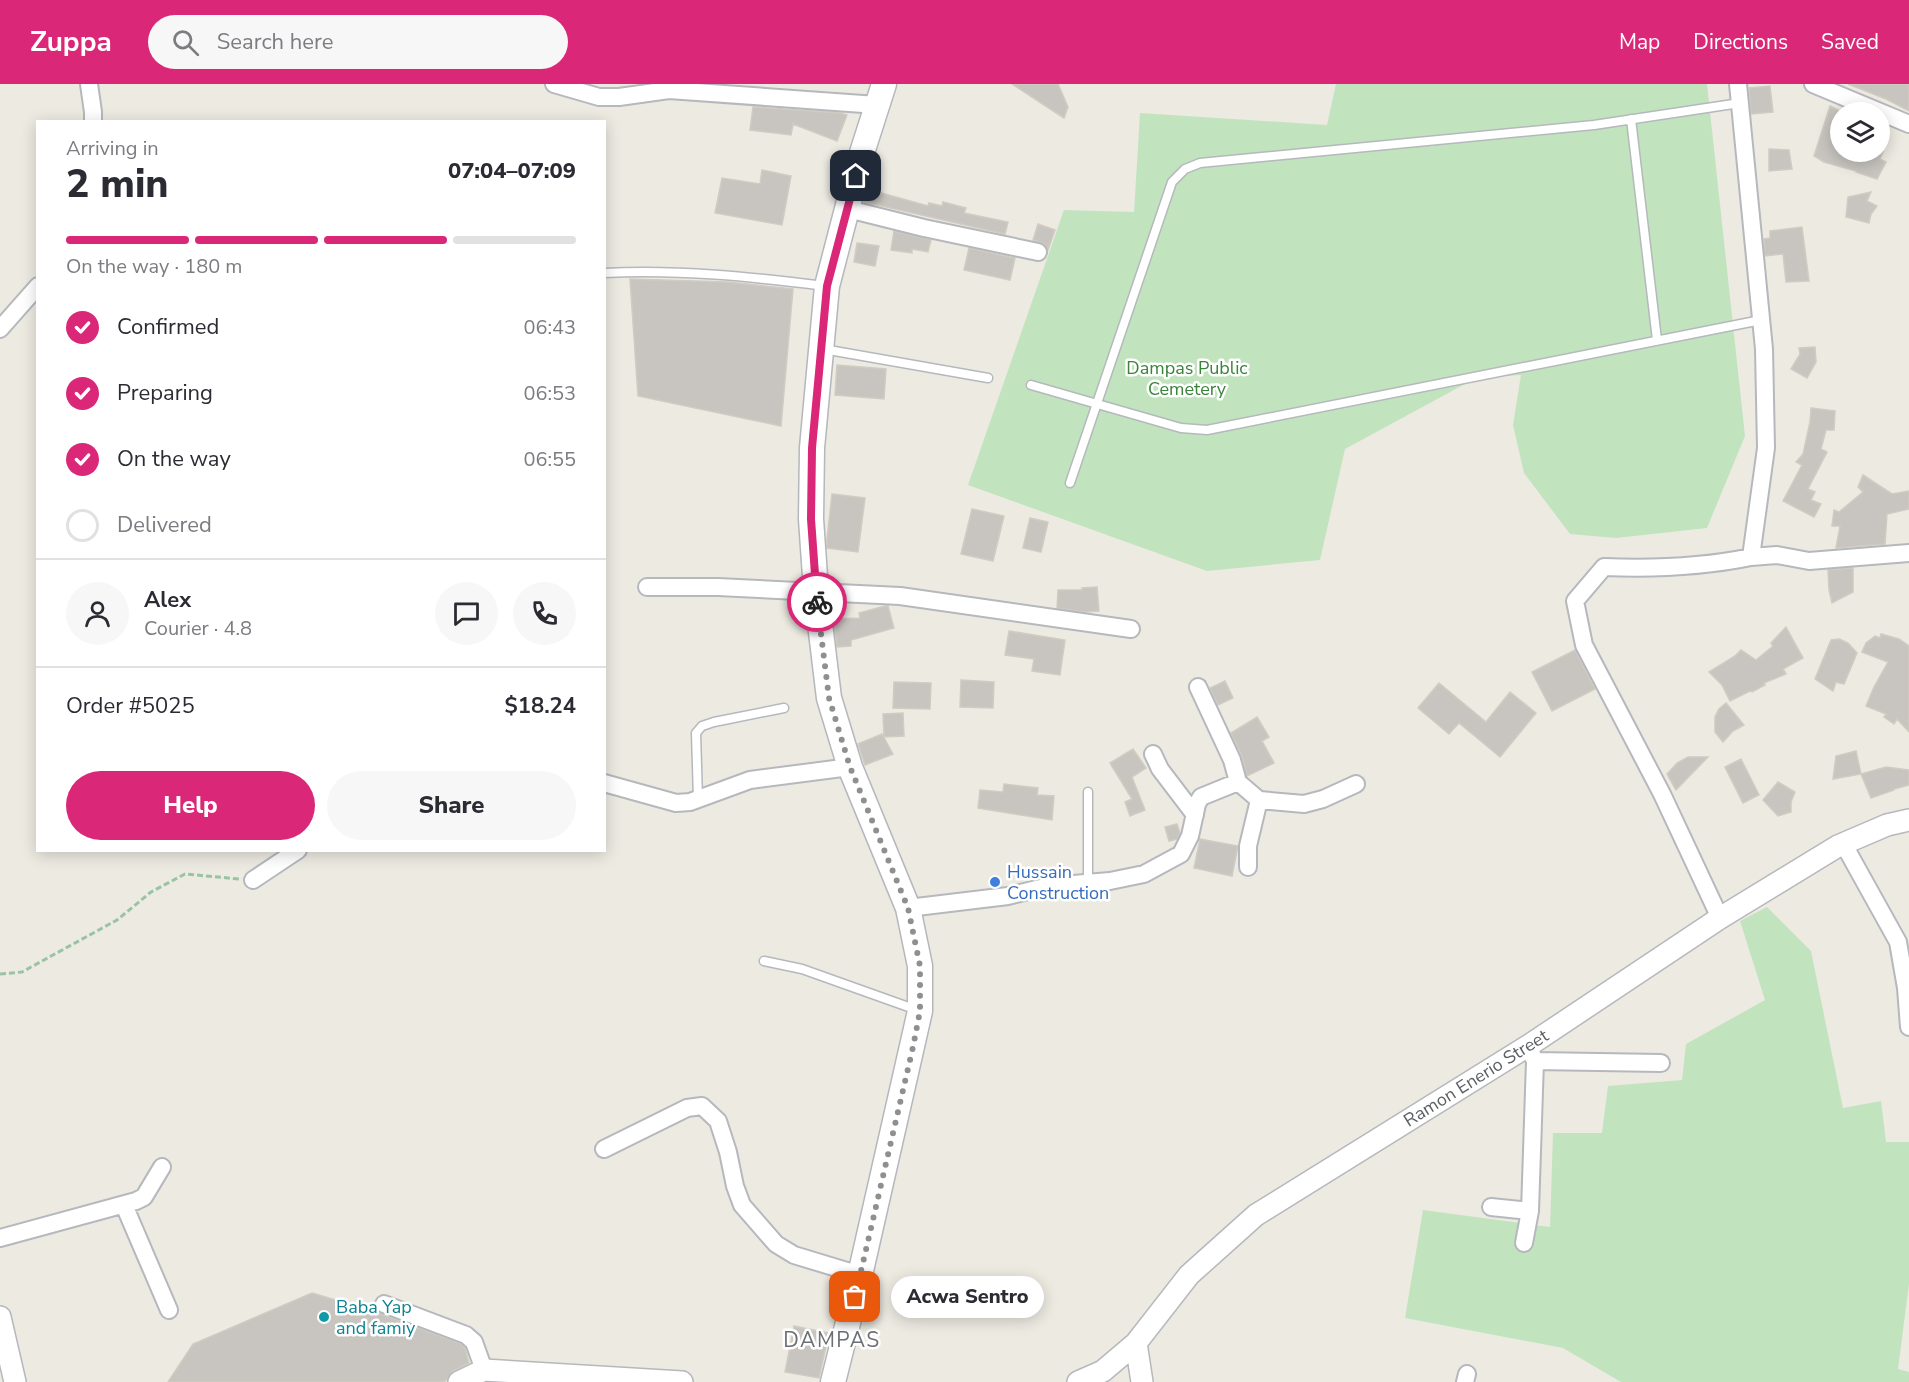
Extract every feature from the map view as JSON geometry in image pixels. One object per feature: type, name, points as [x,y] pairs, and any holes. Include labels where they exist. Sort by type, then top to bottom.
[{"type":"main road","points":[[833,1382],[860,1275],[920,1011],[920,966],[908,908],[850,767],[829,698],[816,591],[811,519],[812,448],[827,286],[881,94]]},
{"type":"street","points":[[89,84],[93,120]]},
{"type":"street","points":[[554,84],[599,97],[619,98],[697,88],[881,94]]},
{"type":"street","points":[[1738,84],[1764,350],[1766,448],[1751,557]]},
{"type":"street","points":[[1813,84],[1909,124]]},
{"type":"street","points":[[848,209],[1038,252]]},
{"type":"street","points":[[0,329],[36,288]]},
{"type":"street","points":[[1720,918],[1662,794],[1584,645],[1575,601],[1604,567],[1652,569],[1777,555],[1809,561],[1909,553]]},
{"type":"street","points":[[647,587],[718,587],[900,596],[1131,629]]},
{"type":"street","points":[[1198,687],[1232,760],[1238,782],[1259,800],[1304,804],[1323,799],[1356,784]]},
{"type":"street","points":[[1153,754],[1161,769],[1195,815]]},
{"type":"street","points":[[606,784],[676,803],[690,802],[750,780],[850,767]]},
{"type":"street","points":[[908,908],[1008,896],[1049,886],[1110,881],[1144,874],[1181,854],[1190,836],[1197,804],[1201,797],[1238,782]]},
{"type":"street","points":[[1248,867],[1248,846],[1259,800]]},
{"type":"street","name":"Ramon Enerio Street","points":[[1078,1382],[1103,1371],[1136,1343],[1189,1275],[1256,1215],[1335,1165],[1532,1054],[1720,918],[1843,843],[1887,825],[1909,820]]},
{"type":"street","points":[[1843,843],[1898,942],[1906,988],[1909,1027]]},
{"type":"street","points":[[253,880],[295,852]]},
{"type":"street","points":[[1524,1243],[1530,1210],[1532,1054],[1661,1063]]},
{"type":"street","points":[[604,1149],[687,1108],[702,1106],[718,1120],[742,1205],[776,1244],[794,1255],[860,1275]]},
{"type":"street","points":[[0,1238],[124,1205],[144,1197],[162,1167]]},
{"type":"street","points":[[124,1205],[169,1310]]},
{"type":"street","points":[[1491,1207],[1530,1210]]},
{"type":"street","points":[[384,1304],[466,1335],[474,1342],[484,1370]]},
{"type":"street","points":[[0,1317],[15,1382]]},
{"type":"street","points":[[1136,1343],[1142,1382]]},
{"type":"street","points":[[459,1382],[484,1370],[682,1382]]},
{"type":"lane","points":[[1070,483],[1172,182],[1185,169],[1200,163],[1583,126],[1740,102]]},
{"type":"lane","points":[[1631,119],[1657,340]]},
{"type":"lane","points":[[606,273],[633,271],[738,276],[827,286]]},
{"type":"lane","points":[[1031,385],[1181,428],[1207,430],[1761,320]]},
{"type":"lane","points":[[821,349],[988,378]]},
{"type":"lane","points":[[698,799],[696,733],[702,726],[784,708]]},
{"type":"lane","points":[[1088,792],[1088,881]]},
{"type":"lane","points":[[764,961],[802,969],[920,1011]]},
{"type":"path","points":[[0,974],[21,972],[117,920],[151,892],[185,874],[253,880]]},
{"type":"green space","name":"Dampas Public Cemetery","points":[[1336,84],[1707,84],[1745,436],[1707,528],[1616,538],[1570,534],[1524,473],[1513,425],[1521,375],[1476,378],[1345,449],[1320,560],[1207,571],[968,485],[1064,210],[1134,212],[1140,113],[1327,125]]},
{"type":"green space","points":[[1767,907],[1811,951],[1843,1108],[1881,1101],[1886,1142],[1909,1142],[1909,1284],[1898,1369],[1909,1372],[1909,1382],[1621,1382],[1563,1348],[1405,1318],[1423,1210],[1550,1227],[1553,1133],[1602,1133],[1608,1086],[1682,1080],[1686,1044],[1765,1000],[1740,921]]},
{"type":"building","points":[[1012,84],[1058,84],[1068,107],[1064,118]]},
{"type":"building","points":[[1848,84],[1909,84],[1909,111],[1886,99]]},
{"type":"building","points":[[1770,86],[1773,112],[1751,114],[1749,88]]},
{"type":"building","points":[[1830,106],[1830,162],[1886,162],[1877,179],[1824,162],[1814,156]]},
{"type":"building","points":[[753,107],[847,115],[837,141],[793,124],[791,135],[750,130]]},
{"type":"building","points":[[1769,149],[1789,150],[1792,169],[1769,171]]},
{"type":"building","points":[[762,170],[791,176],[782,225],[715,213],[722,178],[760,184]]},
{"type":"building","points":[[867,189],[928,206],[929,203],[942,206],[943,202],[966,208],[964,213],[1008,222],[1005,234],[864,202]]},
{"type":"building","points":[[1871,192],[1867,201],[1877,206],[1871,214],[1869,223],[1846,217],[1848,197]]},
{"type":"building","points":[[1038,224],[1055,230],[1048,250],[1045,244],[1033,240]]},
{"type":"building","points":[[1802,227],[1809,281],[1786,282],[1783,254],[1765,256],[1764,239],[1770,238],[1770,231]]},
{"type":"building","points":[[894,231],[931,240],[928,252],[912,249],[912,253],[891,250]]},
{"type":"building","points":[[857,243],[879,246],[875,266],[854,262]]},
{"type":"building","points":[[969,248],[1015,258],[1010,280],[964,270]]},
{"type":"building","points":[[630,279],[728,282],[793,289],[781,426],[638,396]]},
{"type":"building","points":[[1815,347],[1816,362],[1807,378],[1791,369],[1800,354],[1799,348]]},
{"type":"building","points":[[837,365],[886,369],[884,399],[835,395]]},
{"type":"building","points":[[1811,408],[1835,411],[1834,430],[1826,430],[1821,449],[1827,452],[1808,489],[1815,492],[1811,500],[1821,504],[1814,517],[1783,501],[1802,465],[1796,462],[1803,454]]},
{"type":"building","points":[[1863,475],[1892,494],[1909,491],[1909,509],[1887,514],[1885,544],[1836,548],[1840,526],[1832,526],[1834,510],[1839,512],[1863,492],[1858,487]]},
{"type":"building","points":[[832,494],[865,498],[858,552],[827,548]]},
{"type":"building","points":[[972,509],[1004,516],[993,561],[961,554]]},
{"type":"building","points":[[1030,518],[1048,522],[1041,552],[1023,548]]},
{"type":"building","points":[[1853,568],[1853,592],[1832,603],[1828,570]]},
{"type":"building","points":[[1097,587],[1099,611],[1084,612],[1057,608],[1058,590],[1082,590],[1082,588]]},
{"type":"building","points":[[888,606],[894,628],[851,640],[851,646],[837,647],[834,619],[860,618],[859,613]]},
{"type":"building","points":[[1786,627],[1803,658],[1783,669],[1786,674],[1730,701],[1722,685],[1709,672],[1741,650],[1756,660],[1773,646],[1771,643]]},
{"type":"building","points":[[1009,631],[1065,640],[1060,675],[1032,671],[1034,659],[1005,655]]},
{"type":"building","points":[[1881,634],[1899,639],[1909,646],[1909,732],[1897,719],[1894,724],[1884,717],[1886,714],[1866,706],[1888,662],[1862,652],[1866,643],[1875,636],[1880,638]]},
{"type":"building","points":[[1839,639],[1848,643],[1857,653],[1844,684],[1836,682],[1833,691],[1815,679],[1831,640]]},
{"type":"building","points":[[1575,650],[1595,689],[1552,711],[1532,672]]},
{"type":"building","points":[[961,680],[994,682],[993,708],[960,707]]},
{"type":"building","points":[[1225,681],[1233,698],[1218,705],[1210,688]]},
{"type":"building","points":[[894,682],[931,683],[930,709],[893,708]]},
{"type":"building","points":[[1439,683],[1486,722],[1510,692],[1536,713],[1500,757],[1459,723],[1449,734],[1418,708]]},
{"type":"building","points":[[1726,703],[1744,725],[1733,731],[1723,742],[1715,732],[1715,717]]},
{"type":"building","points":[[903,713],[904,736],[884,737],[883,714]]},
{"type":"building","points":[[1257,717],[1269,737],[1262,741],[1274,763],[1247,776],[1242,756],[1231,733]]},
{"type":"building","points":[[882,734],[893,754],[865,765],[858,744]]},
{"type":"building","points":[[1133,749],[1146,768],[1132,777],[1145,810],[1130,816],[1125,802],[1132,799],[1110,763]]},
{"type":"building","points":[[1856,751],[1861,774],[1833,779],[1836,756]]},
{"type":"building","points":[[1688,757],[1708,757],[1676,790],[1667,774],[1677,763]]},
{"type":"building","points":[[1741,759],[1759,795],[1743,803],[1725,767]]},
{"type":"building","points":[[1886,767],[1909,770],[1909,785],[1871,798],[1861,774]]},
{"type":"building","points":[[1778,782],[1795,792],[1791,802],[1791,812],[1778,816],[1763,800]]},
{"type":"building","points":[[1004,784],[1038,788],[1037,795],[1054,796],[1052,820],[978,808],[980,790],[1003,792]]},
{"type":"building","points":[[1177,824],[1180,833],[1177,839],[1169,841],[1165,827]]},
{"type":"building","points":[[1200,839],[1238,846],[1232,876],[1194,868]]},
{"type":"building","name":"Baba Yap and famiy","points":[[312,1293],[379,1313],[461,1344],[465,1348],[469,1363],[453,1371],[443,1382],[168,1382],[193,1344]]},
{"type":"building","points":[[794,1326],[829,1333],[819,1378],[785,1372]]},
{"type":"way so far","points":[[817,602],[829,698],[850,767],[908,908],[920,966],[920,1011],[913,1047],[855,1297]]},
{"type":"place","name":"Hussain Construction","points":[[995,882]]},
{"type":"place","name":"Acwa Sentro","points":[[855,1297]]},
{"type":"place","name":"Baba Yap and famiy","points":[[324,1317]]},
{"type":"district","name":"DAMPAS","points":[[832,1340]]},
{"type":"route","points":[[817,602],[811,519],[812,448],[827,286],[856,176]]}]
